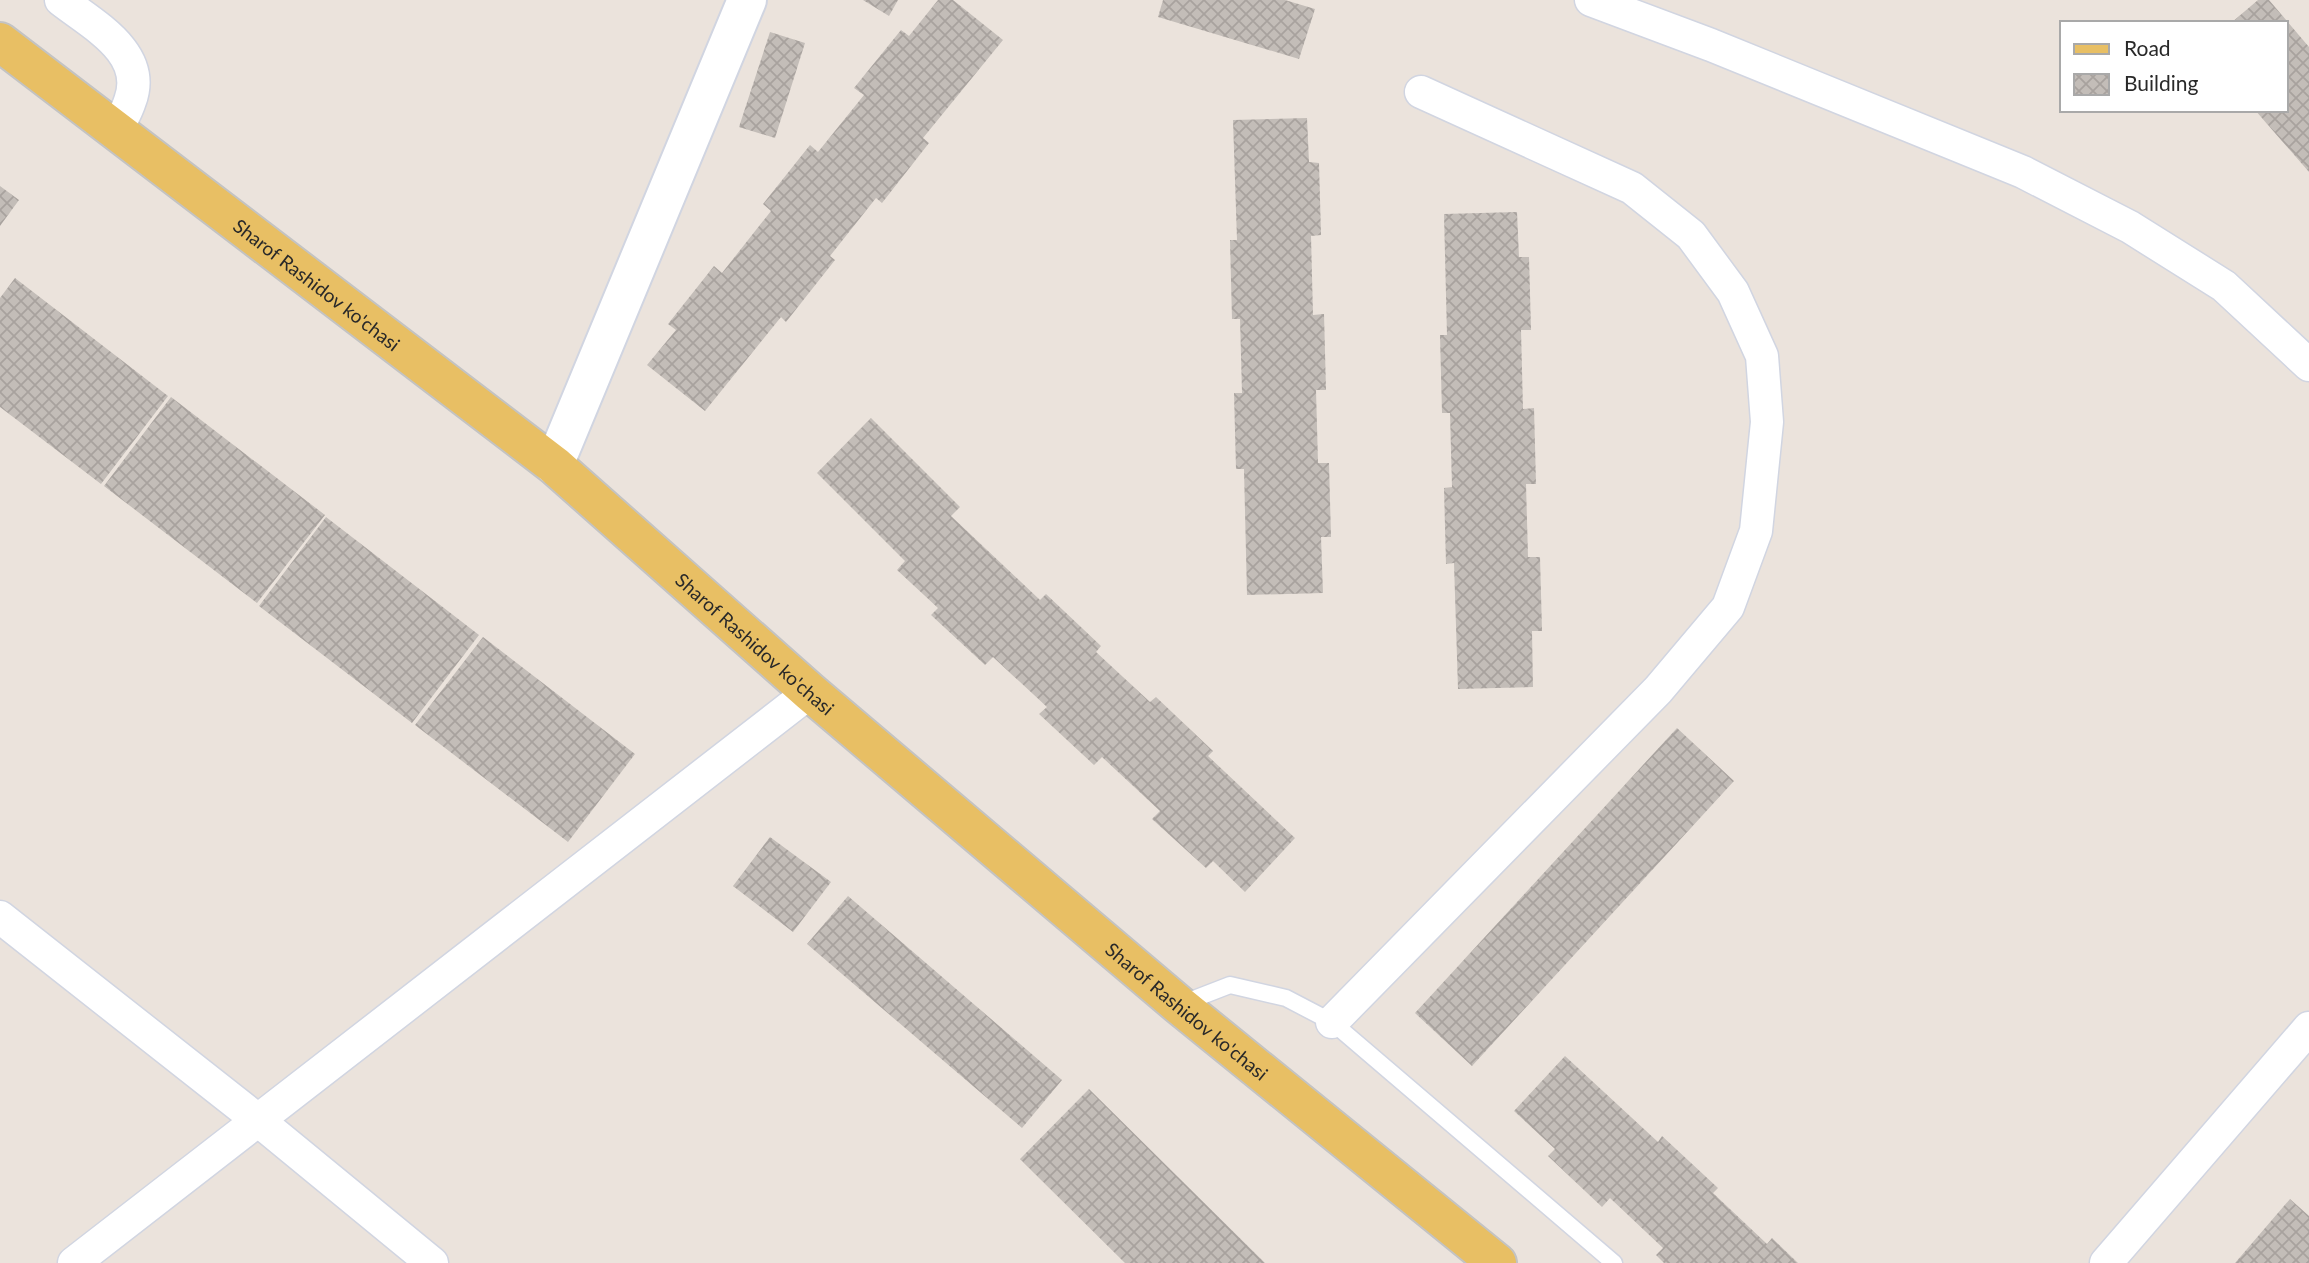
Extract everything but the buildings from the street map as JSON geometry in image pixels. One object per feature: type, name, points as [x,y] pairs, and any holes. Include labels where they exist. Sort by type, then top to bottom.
[{"type":"main road","name":"Sharof Rashidov ko'chasi","points":[[0,42],[554,465],[810,692],[1179,1005],[1497,1263]]},
{"type":"street","points":[[61,0],[122,47],[134,70],[131,98],[116,131]]},
{"type":"street","points":[[554,465],[747,0]]},
{"type":"street","points":[[1591,0],[1712,45],[2022,172],[2130,227],[2224,286],[2309,365]]},
{"type":"street","points":[[1332,1022],[1658,690],[1728,607],[1756,531],[1767,422],[1762,356],[1732,292],[1691,235],[1632,188],[1421,92]]},
{"type":"street","points":[[74,1263],[810,692]]},
{"type":"street","points":[[0,917],[259,1121],[432,1263]]},
{"type":"street","points":[[2106,1263],[2309,1028]]},
{"type":"lane","points":[[1179,1005],[1230,985],[1286,998],[1332,1022],[1614,1263]]}]
